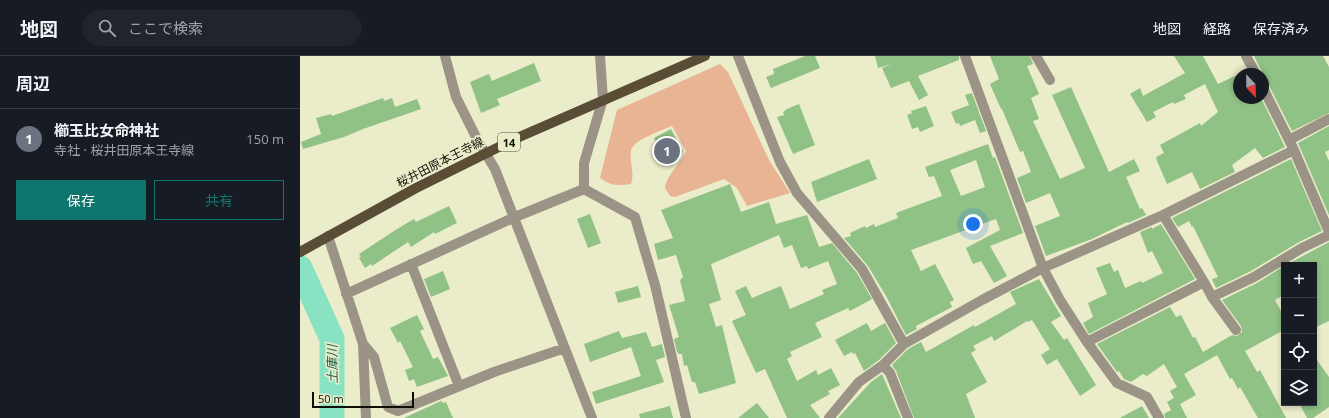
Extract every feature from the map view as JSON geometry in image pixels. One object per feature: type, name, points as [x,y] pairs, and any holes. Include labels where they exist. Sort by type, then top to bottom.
[{"type":"main road","name":"桜井田原本王寺線","points":[[300,252],[416,188],[486,153],[603,99],[706,56]]},
{"type":"street","points":[[445,56],[456,97],[495,168],[592,418]]},
{"type":"street","points":[[584,189],[584,163],[603,99],[600,56]]},
{"type":"street","points":[[738,56],[780,162],[797,193],[862,269],[904,344]]},
{"type":"street","points":[[965,56],[1043,268],[1060,300],[1087,342],[1117,383],[1147,397],[1159,418]]},
{"type":"street","points":[[1036,56],[1050,80]]},
{"type":"street","points":[[1246,56],[1253,68]]},
{"type":"street","points":[[1269,100],[1290,140],[1329,232]]},
{"type":"street","points":[[1290,140],[1329,119]]},
{"type":"street","points":[[829,418],[859,382],[883,365],[904,344],[1043,268],[1163,215],[1294,150]]},
{"type":"street","points":[[346,294],[514,217],[584,189]]},
{"type":"street","points":[[584,189],[635,217],[655,285],[686,418]]},
{"type":"street","points":[[1163,215],[1212,296],[1236,330]]},
{"type":"street","points":[[1212,296],[1254,277],[1302,248],[1329,235]]},
{"type":"street","points":[[324,239],[346,294],[363,344],[366,418]]},
{"type":"street","points":[[411,264],[459,386]]},
{"type":"street","points":[[1087,342],[1204,282]]},
{"type":"street","points":[[363,344],[374,358],[388,407],[398,410],[494,372],[565,348]]},
{"type":"street","points":[[883,365],[890,373],[908,418]]},
{"type":"shaded area","points":[[720,64],[728,72],[769,160],[790,193],[747,206],[737,188],[724,179],[675,197],[670,196],[665,188],[666,182],[686,151],[672,126],[642,139],[633,147],[631,151],[631,184],[615,185],[600,178],[617,110]]},
{"type":"building","points":[[805,56],[815,56],[820,68],[771,88],[766,77],[774,74],[773,69]]},
{"type":"building","points":[[875,56],[959,56],[959,60],[918,76],[928,95],[919,100],[909,81],[891,88],[882,68],[892,64],[878,68]]},
{"type":"building","points":[[990,56],[1030,56],[1033,64],[1027,66],[1039,94],[1031,98],[1039,119],[1033,121],[1060,179],[1085,168],[1052,95],[1071,87],[1109,172],[1134,159],[1140,171],[1126,177],[1140,209],[1142,208],[1146,215],[1128,223],[1127,222],[1092,239],[1046,256],[1035,226],[1060,216],[1050,193],[1026,203],[1017,178],[1031,172],[1023,151],[1020,152],[990,84],[999,79]]},
{"type":"building","points":[[1174,56],[1203,56],[1218,84],[1233,77],[1233,104],[1264,104],[1285,147],[1263,158],[1255,148],[1232,165],[1235,172],[1200,189],[1192,172],[1167,184],[1156,157],[1164,153],[1160,145],[1200,123],[1201,126],[1218,112],[1205,84],[1184,95],[1186,99],[1174,104],[1173,102],[1153,112],[1156,117],[1147,122],[1130,94],[1140,88],[1143,96],[1185,73]]},
{"type":"building","points":[[1254,56],[1323,56],[1329,67],[1329,113],[1292,131],[1269,86],[1269,68],[1260,68]]},
{"type":"building","points":[[534,63],[541,81],[497,99],[500,105],[481,113],[470,82],[489,74],[492,81]]},
{"type":"building","points":[[972,93],[986,131],[980,133],[975,120],[960,126],[959,123],[956,124],[951,112],[969,105],[965,95]]},
{"type":"building","points":[[383,98],[384,101],[392,98],[395,107],[417,99],[421,109],[344,137],[303,149],[301,142],[321,134],[316,118],[331,114],[332,116]]},
{"type":"building","points":[[799,104],[815,145],[793,154],[777,117],[784,115],[783,112],[787,109]]},
{"type":"building","points":[[926,106],[934,126],[920,132],[918,127],[912,129],[907,115],[912,113],[911,111]]},
{"type":"building","points":[[1329,126],[1329,150],[1325,152],[1329,161],[1329,215],[1298,143]]},
{"type":"building","points":[[671,129],[683,152],[666,161],[654,138]]},
{"type":"building","points":[[988,144],[993,158],[995,157],[1023,233],[990,246],[1007,276],[994,283],[981,261],[973,264],[966,248],[1000,230],[996,219],[911,250],[921,271],[935,264],[954,300],[950,302],[952,307],[916,326],[917,329],[906,335],[886,296],[868,266],[844,238],[851,236],[850,233],[865,226],[866,228],[874,224],[875,227],[898,218],[896,213],[942,196],[934,176],[929,177],[925,167]],"holes":[[[976,160],[985,187],[961,196],[950,170]]]},
{"type":"building","points":[[869,159],[877,179],[817,202],[811,182]]},
{"type":"building","points":[[1291,159],[1322,231],[1299,242],[1251,271],[1216,288],[1212,279],[1218,277],[1193,226],[1192,227],[1189,221],[1178,227],[1172,218]]},
{"type":"building","points":[[730,184],[741,212],[769,202],[776,224],[807,215],[819,247],[832,243],[857,273],[872,299],[850,311],[848,308],[815,323],[822,337],[790,352],[792,356],[787,359],[797,381],[816,370],[818,375],[831,368],[840,385],[828,391],[830,394],[810,405],[820,418],[787,418],[765,369],[756,373],[732,321],[746,315],[735,291],[746,286],[752,298],[781,286],[790,309],[824,294],[822,290],[837,284],[828,261],[808,269],[807,266],[801,268],[792,245],[784,248],[779,235],[711,264],[721,300],[709,304],[716,327],[722,325],[736,383],[699,394],[695,382],[692,382],[687,365],[684,366],[682,354],[677,352],[674,339],[679,337],[669,305],[685,301],[680,280],[683,277],[676,255],[658,260],[654,244],[673,238],[661,210]]},
{"type":"building","points":[[449,206],[457,223],[435,234],[434,232],[411,247],[408,242],[372,266],[371,264],[365,268],[359,258],[361,257],[359,254],[414,219],[416,222]]},
{"type":"building","points":[[590,214],[601,243],[588,248],[577,219]]},
{"type":"building","points":[[1161,224],[1195,279],[1089,334],[1083,323],[1093,317],[1088,303],[1107,294],[1096,268],[1110,263],[1114,272],[1118,270],[1125,288],[1141,281],[1142,283],[1163,273],[1152,251],[1148,253],[1140,232],[1152,227],[1152,229]]},
{"type":"building","points":[[1329,242],[1329,321],[1317,327],[1317,262],[1292,262]]},
{"type":"building","points":[[1281,268],[1281,297],[1275,300],[1281,311],[1281,332],[1245,351],[1257,372],[1260,370],[1286,418],[1258,418],[1240,387],[1238,389],[1232,378],[1230,379],[1217,355],[1184,374],[1196,395],[1180,404],[1187,418],[1165,418],[1164,414],[1171,410],[1167,402],[1174,398],[1170,391],[1177,387],[1164,364],[1147,376],[1143,374],[1131,382],[1124,379],[1119,371],[1117,372],[1097,344],[1170,307],[1176,317],[1181,315],[1193,338],[1195,337],[1203,352],[1232,335],[1237,336],[1242,332],[1241,326],[1222,300],[1257,283]]},
{"type":"building","points":[[443,271],[450,289],[431,297],[424,279]]},
{"type":"building","points":[[1039,279],[1061,316],[1051,322],[1064,340],[1067,338],[1096,385],[1080,396],[1057,359],[1047,365],[1041,355],[1050,349],[1032,320],[1027,321],[994,341],[992,336],[973,346],[976,350],[971,353],[987,382],[966,394],[975,418],[914,418],[896,371],[892,365],[908,349],[921,342],[926,352],[974,325],[975,327],[1016,304],[1010,292]]},
{"type":"building","points":[[638,286],[641,297],[618,303],[615,292]]},
{"type":"building","points":[[417,315],[424,329],[420,331],[433,359],[438,357],[448,376],[417,387],[414,379],[409,381],[405,370],[413,367],[400,341],[398,343],[390,328]]},
{"type":"building","points":[[867,323],[871,331],[885,323],[896,343],[879,360],[864,371],[855,353],[853,354],[852,352],[844,356],[835,340]]},
{"type":"building","points":[[619,331],[622,338],[646,332],[652,347],[662,344],[665,357],[656,360],[664,382],[596,404],[592,392],[641,376],[631,347],[590,362],[584,344]]},
{"type":"building","points":[[1317,360],[1329,377],[1329,407],[1313,418],[1307,418],[1301,406],[1317,406]]},
{"type":"building","points":[[882,374],[901,418],[838,418],[871,382]]},
{"type":"building","points":[[441,401],[443,403],[446,402],[453,418],[404,418]]},
{"type":"building","points":[[757,403],[769,418],[738,418]]},
{"type":"building","points":[[670,406],[673,418],[640,418],[639,414]]},
{"type":"building","points":[[1142,406],[1149,418],[1120,418]]},
{"type":"waterway","name":"土庫川","points":[[300,268],[332,339],[332,418]]},
{"type":"place","name":"櫛玉比女命神社","points":[[667,151]]}]
